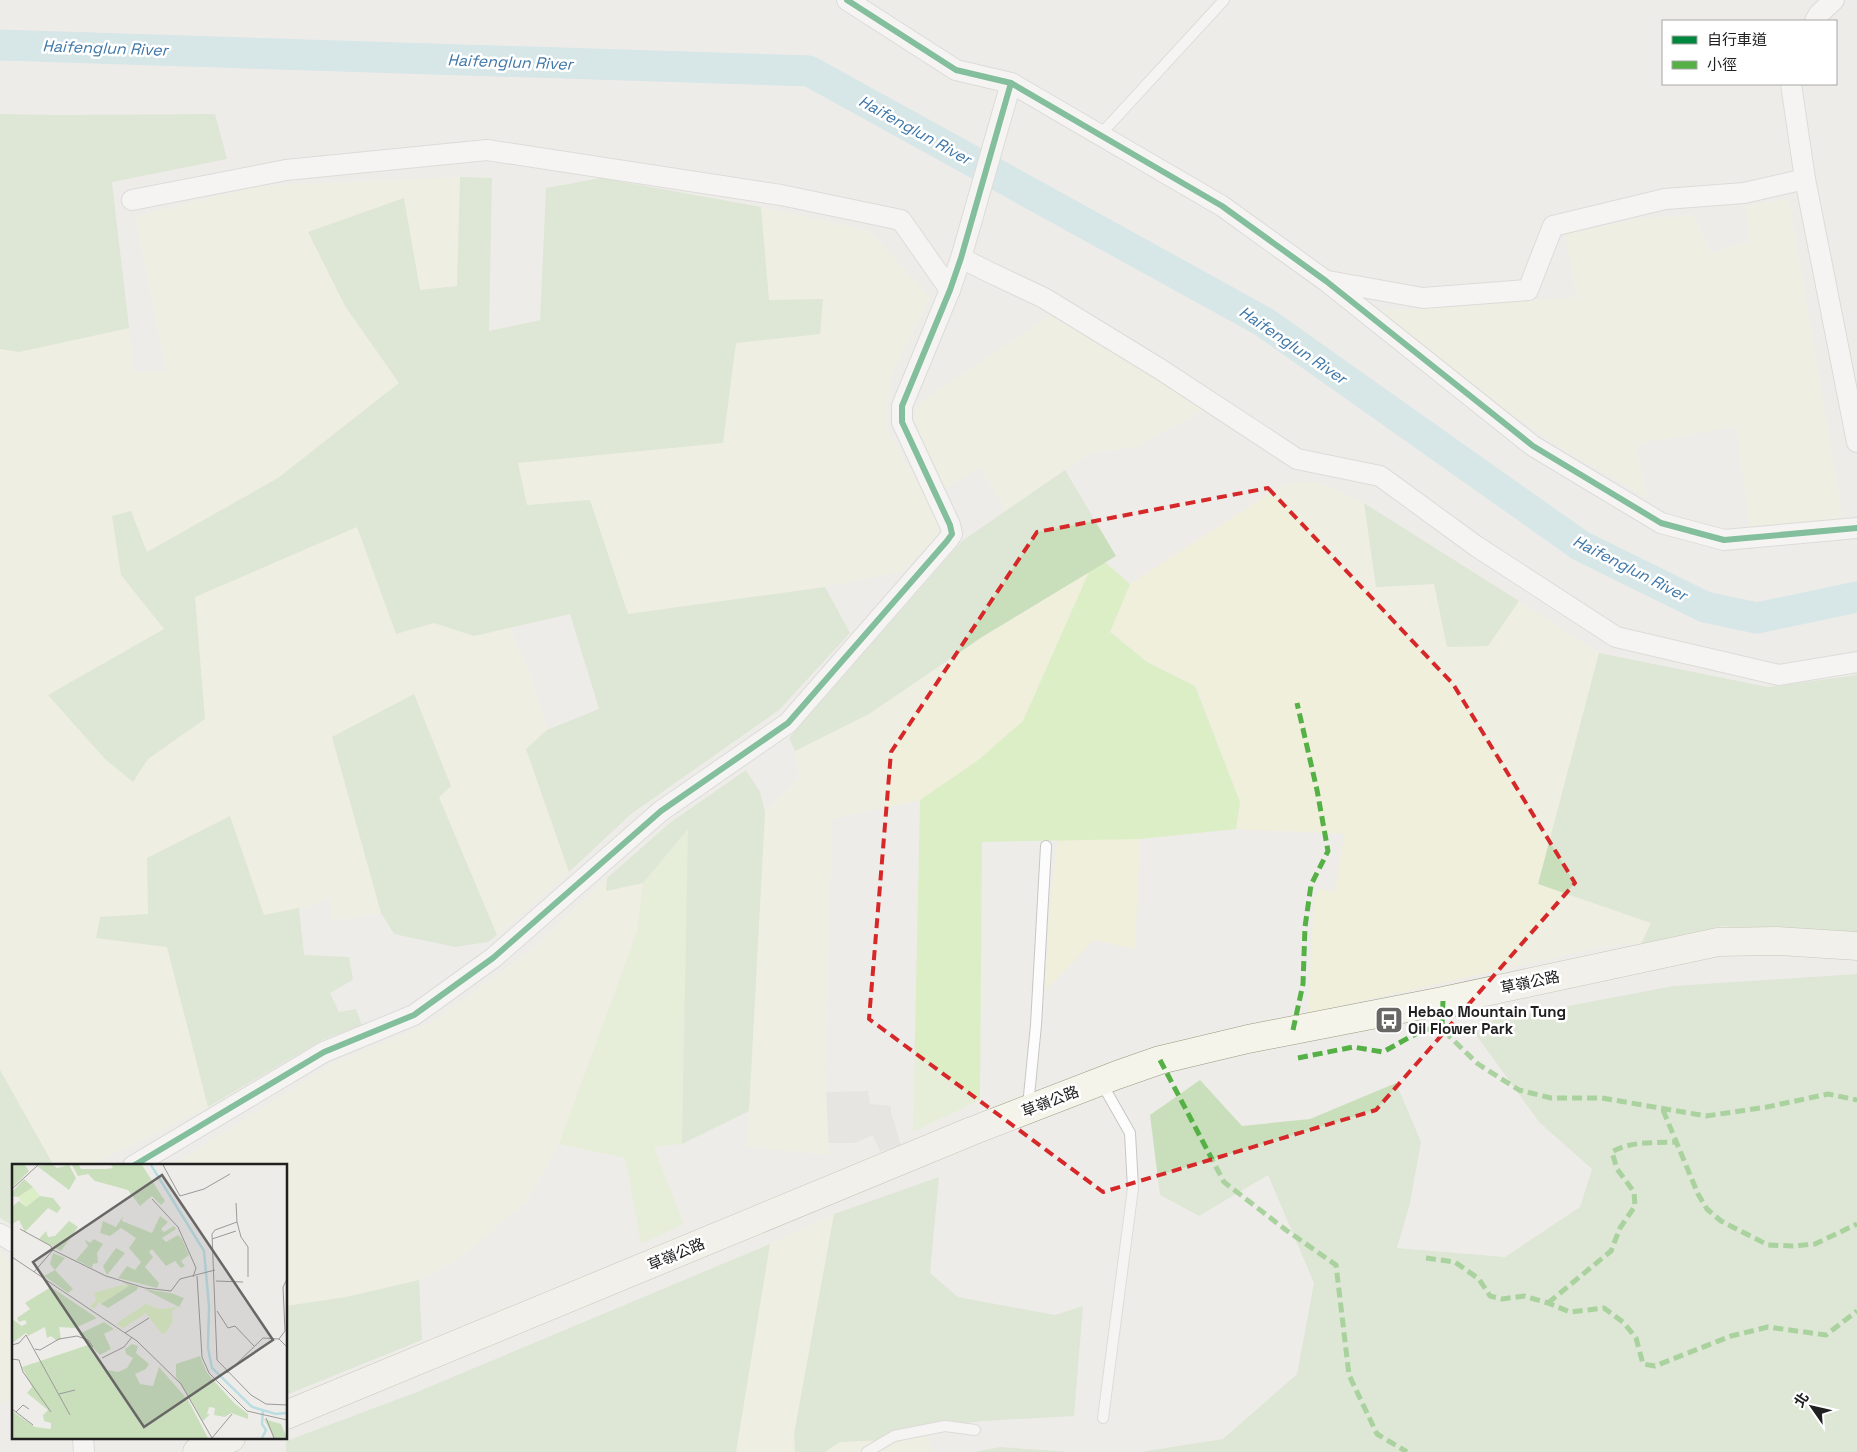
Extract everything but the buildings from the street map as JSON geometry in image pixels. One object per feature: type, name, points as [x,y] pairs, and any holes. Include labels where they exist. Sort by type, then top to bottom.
[{"type":"main road","name":"草嶺公路","points":[[288,1414],[954,1138],[1160,1060],[1248,1039],[1452,999],[1718,942],[1777,942],[1857,946]]},
{"type":"main road","points":[[198,1452],[226,1440]]},
{"type":"street","points":[[848,0],[956,70],[1011,83],[1222,206],[1326,281],[1533,446],[1661,523],[1724,540],[1857,528]]},
{"type":"street","points":[[1816,20],[1834,0]]},
{"type":"street","points":[[136,1164],[324,1052],[414,1015],[493,958],[661,811],[788,723],[952,534],[950,525],[902,422],[902,406],[950,290],[961,258],[1011,83]]},
{"type":"street","points":[[1791,85],[1805,179],[1857,442]]},
{"type":"street","points":[[132,200],[286,170],[487,150],[781,195],[901,220],[950,290]]},
{"type":"street","points":[[1326,281],[1423,298],[1528,290],[1553,226],[1665,199],[1744,194],[1805,179]]},
{"type":"street","points":[[961,258],[1044,298],[1160,369],[1297,459],[1380,476],[1476,546],[1616,637],[1779,674],[1857,662]]},
{"type":"street","points":[[0,1234],[12,1241]]},
{"type":"lane","points":[[1100,134],[1224,0]]},
{"type":"lane","points":[[1028,1109],[1036,1025],[1046,846]]},
{"type":"lane","points":[[1101,1081],[1130,1133],[1133,1188],[1103,1418]]},
{"type":"lane","points":[[867,1452],[894,1436],[945,1426],[975,1430]]},
{"type":"highlighted area","points":[[1268,488],[1453,684],[1575,883],[1376,1110],[1103,1192],[869,1019],[891,752],[1037,532]]},
{"type":"shaded area","points":[[868,1091],[870,1104],[891,1106],[901,1145],[880,1152],[873,1135],[855,1143],[828,1143],[826,1092]]},
{"type":"green space","points":[[0,114],[215,114],[227,159],[112,182],[129,328],[19,352],[0,349]]},
{"type":"green space","points":[[460,177],[457,285],[345,306],[399,383],[278,478],[146,552],[132,511],[121,575],[164,629],[133,782],[148,759],[205,719],[195,597],[357,527],[396,633],[434,623],[474,636],[510,628],[532,679],[547,730],[526,750],[569,872],[497,935],[439,796],[332,738],[381,913],[333,921],[329,898],[307,907],[264,915],[148,914],[100,917],[167,947],[208,1107],[93,1164],[53,1164],[0,1070],[0,349],[19,352],[129,328],[133,372],[166,371],[135,216],[258,186]]},
{"type":"green space","points":[[460,177],[492,178],[489,331],[540,320],[546,188],[601,178],[761,207],[769,300],[823,299],[820,334],[736,343],[723,443],[518,463],[527,505],[590,500],[628,614],[825,587],[850,633],[779,710],[631,814],[569,872],[526,749],[547,730],[599,709],[570,614],[474,636],[434,623],[396,634],[357,527],[195,597],[205,719],[148,759],[133,782],[105,759],[48,695],[164,629],[121,575],[112,516],[131,511],[147,552],[278,478],[399,383],[345,306],[308,232],[404,198],[420,290],[457,286]]},
{"type":"green space","points":[[1789,199],[1844,525],[1750,531],[1736,427],[1636,444],[1647,498],[1563,449],[1358,311],[1419,309],[1577,297],[1565,234],[1637,219],[1692,215],[1711,253],[1750,241],[1745,206]]},
{"type":"green space","points":[[761,207],[870,231],[930,298],[890,379],[886,428],[944,528],[904,571],[825,587],[628,614],[590,500],[527,505],[518,463],[723,443],[736,343],[820,334],[823,299],[769,300]]},
{"type":"green space","points":[[1051,315],[1205,409],[1137,447],[1091,453],[1005,510],[980,468],[944,489],[924,450],[916,427],[914,411],[925,399]]},
{"type":"green space","points":[[1065,470],[1116,556],[982,637],[869,714],[795,751],[789,738],[962,541]]},
{"type":"green space","points":[[1316,481],[1364,503],[1376,587],[1434,584],[1488,646],[1519,601],[1599,653],[1538,883],[1651,923],[1641,944],[1606,946],[1308,1013],[1314,899],[1321,889],[1335,892],[1344,834],[1236,829],[1240,802],[1196,686],[1147,662],[1110,631],[1130,584],[1284,484]]},
{"type":"green space","points":[[1364,503],[1519,601],[1488,646],[1447,647],[1434,584],[1376,587]]},
{"type":"green space","points":[[1105,562],[1130,584],[1110,632],[1147,662],[1195,686],[1240,802],[1236,829],[1140,839],[982,842],[980,1100],[913,1132],[920,800],[977,761],[1023,721],[1089,572]]},
{"type":"green space","points":[[1089,572],[1023,721],[977,761],[920,800],[832,819],[825,1069],[829,1155],[747,1147],[765,812],[799,778],[795,751],[869,714],[988,634]]},
{"type":"green space","points":[[1599,653],[1768,687],[1857,675],[1857,938],[1722,926],[1641,944],[1651,923],[1538,884]]},
{"type":"green space","points":[[414,694],[451,786],[439,797],[497,935],[488,942],[455,947],[394,934],[381,913],[332,737]]},
{"type":"green space","points":[[746,770],[760,792],[765,812],[749,1111],[682,1144],[688,829],[643,883],[606,891],[607,878],[671,822]]},
{"type":"green space","points":[[230,816],[264,915],[299,908],[304,955],[349,957],[353,980],[330,993],[339,1012],[356,1009],[362,1025],[322,1040],[208,1107],[167,947],[96,938],[100,917],[148,914],[147,858]]},
{"type":"green space","points":[[689,828],[682,1144],[654,1147],[684,1224],[641,1244],[625,1158],[559,1144],[637,932],[643,883]]},
{"type":"green space","points":[[1058,839],[1140,839],[1135,949],[1094,940],[1045,991],[1049,912]]},
{"type":"green space","points":[[607,878],[607,891],[643,883],[637,932],[559,1144],[526,1202],[460,1258],[419,1280],[346,1297],[288,1306],[288,1164],[174,1164],[328,1066],[433,1022],[529,951]]},
{"type":"green space","points":[[1857,974],[1857,1452],[1140,1452],[1223,1439],[1297,1374],[1314,1283],[1268,1175],[1199,1216],[1160,1195],[1150,1115],[1200,1080],[1242,1126],[1310,1119],[1396,1083],[1421,1142],[1410,1203],[1397,1248],[1505,1257],[1580,1207],[1592,1169],[1539,1122],[1469,1025],[1673,986]]},
{"type":"green space","points":[[0,1070],[53,1164],[12,1164],[12,1225],[0,1218]]},
{"type":"green space","points":[[939,1177],[930,1273],[958,1297],[1055,1315],[1083,1306],[1074,1416],[983,1421],[926,1427],[886,1440],[840,1442],[825,1452],[795,1452],[794,1434],[834,1214]]},
{"type":"green space","points":[[834,1214],[794,1434],[795,1452],[736,1452],[770,1244]]},
{"type":"green space","points":[[770,1244],[736,1452],[286,1452],[286,1441],[417,1392]]},
{"type":"green space","points":[[0,1249],[12,1268],[12,1397],[0,1403]]},
{"type":"green space","points":[[419,1280],[422,1340],[288,1394],[288,1306],[346,1297]]},
{"type":"green space","points":[[926,1427],[932,1452],[825,1452],[840,1442],[886,1440]]},
{"type":"green space","points":[[1000,1447],[1070,1452],[975,1452]]},
{"type":"waterway","name":"Haifenglun River","points":[[0,45],[809,71],[1264,322],[1581,546],[1705,607],[1757,618],[1857,597]]},
{"type":"marked path","points":[[1293,1030],[1303,984],[1305,927],[1311,885],[1328,851],[1317,790],[1297,703]]},
{"type":"marked path","points":[[1443,1001],[1442,1025],[1449,1036],[1478,1064],[1519,1090],[1551,1098],[1602,1098],[1706,1116],[1767,1107],[1828,1094],[1857,1100]]},
{"type":"marked path","points":[[1298,1058],[1353,1047],[1383,1052],[1419,1032],[1442,1025]]},
{"type":"marked path","points":[[1160,1060],[1224,1182],[1286,1230],[1336,1265],[1349,1375],[1377,1434],[1407,1452]]},
{"type":"marked path","points":[[1663,1110],[1698,1194],[1707,1209],[1721,1221],[1768,1245],[1793,1246],[1815,1244],[1857,1224]]},
{"type":"marked path","points":[[1548,1303],[1611,1251],[1620,1228],[1635,1206],[1634,1192],[1617,1169],[1612,1152],[1635,1144],[1676,1142]]},
{"type":"marked path","points":[[1426,1258],[1455,1262],[1479,1279],[1490,1296],[1502,1299],[1524,1296],[1570,1312],[1604,1308],[1624,1323],[1636,1338],[1643,1364],[1655,1366],[1731,1336],[1768,1327],[1826,1335],[1857,1311]]},
{"type":"cycle path","points":[[847,0],[956,70],[1011,83],[1222,206],[1326,281],[1533,446],[1661,523],[1724,540],[1857,528]]},
{"type":"cycle path","points":[[136,1164],[324,1052],[414,1015],[493,958],[661,811],[788,723],[947,541],[952,534],[950,525],[902,422],[902,406],[950,290],[961,258],[1011,83]]},
{"type":"place","name":"Hebao Mountain Tung Oil Flower Park","points":[[1389,1020]]}]
